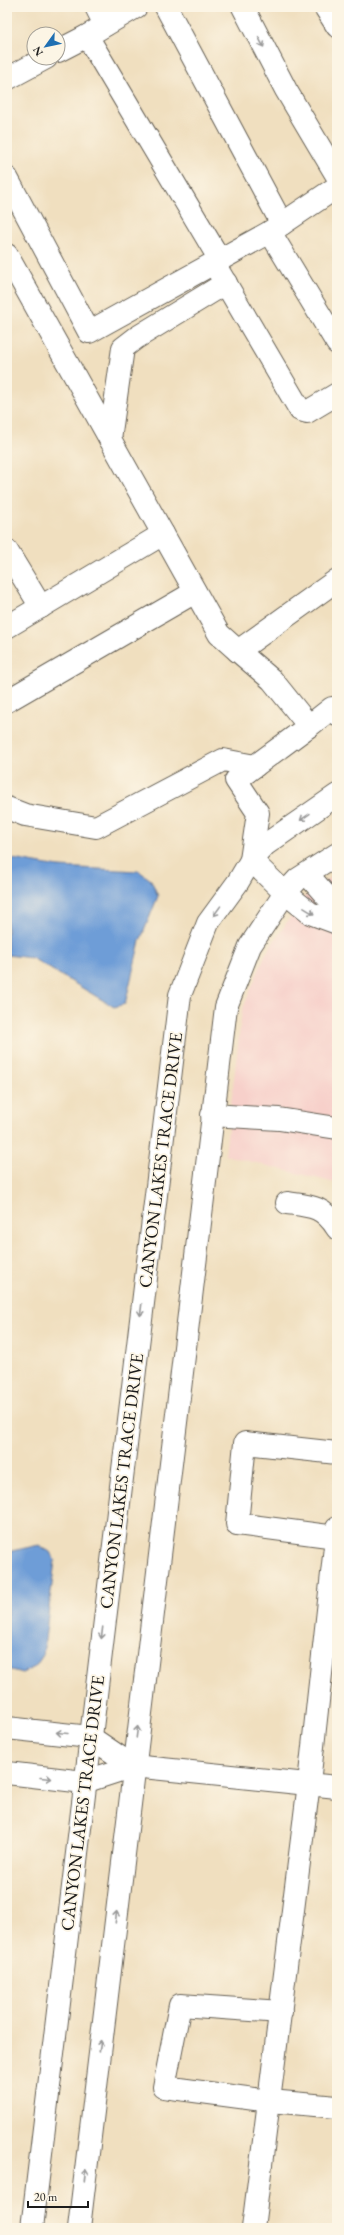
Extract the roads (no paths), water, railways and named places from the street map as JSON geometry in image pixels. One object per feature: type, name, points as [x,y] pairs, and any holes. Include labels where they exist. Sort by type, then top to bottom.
[{"type":"main road","points":[[66,46],[96,23],[136,7]]},
{"type":"main road","points":[[166,7],[276,228],[337,343]]},
{"type":"main road","points":[[244,7],[286,90],[337,176]]},
{"type":"main road","points":[[325,7],[337,26]]},
{"type":"main road","points":[[96,23],[217,262],[226,283],[300,410],[307,412],[337,394]]},
{"type":"main road","points":[[7,79],[31,66]]},
{"type":"main road","points":[[7,178],[89,332],[276,228],[337,187]]},
{"type":"main road","points":[[7,255],[219,634],[272,680],[309,726]]},
{"type":"main road","points":[[110,439],[124,348],[136,338],[226,283]]},
{"type":"main road","points":[[7,628],[163,534]]},
{"type":"main road","points":[[7,550],[41,607]]},
{"type":"main road","points":[[238,650],[337,580]]},
{"type":"main road","points":[[7,701],[195,592]]},
{"type":"main road","points":[[335,709],[309,726],[236,780],[258,812],[251,860],[285,893],[310,913],[337,923]]},
{"type":"main road","points":[[7,808],[25,815],[96,827],[224,760],[255,766]]},
{"type":"main road","name":"CANYON LAKES TRACE DRIVE","points":[[32,2228],[84,1782],[180,995],[208,923],[238,882],[251,860],[265,845],[337,795]]},
{"type":"main road","points":[[79,2228],[133,1766],[226,1006],[250,946],[285,893],[298,879],[337,854]]},
{"type":"main road","points":[[307,874],[337,908]]},
{"type":"main road","points":[[212,1115],[279,1119],[337,1128]]},
{"type":"main road","points":[[287,1203],[315,1206],[331,1218],[337,1228]]},
{"type":"main road","points":[[253,2228],[309,1783],[336,1532],[237,1524],[245,1443],[337,1454]]},
{"type":"main road","points":[[13,1726],[90,1736],[133,1766]]},
{"type":"main road","points":[[7,1773],[84,1782],[133,1766],[337,1787]]},
{"type":"main road","points":[[281,2012],[180,2005],[164,2087],[270,2101],[337,2107]]},
{"type":"water","points":[[7,858],[59,867],[139,871],[151,880],[158,896],[140,941],[125,1004],[114,1007],[32,958],[7,955]]},
{"type":"water","points":[[39,1545],[50,1552],[55,1561],[43,1655],[35,1667],[22,1673],[7,1669],[7,1552]]}]
